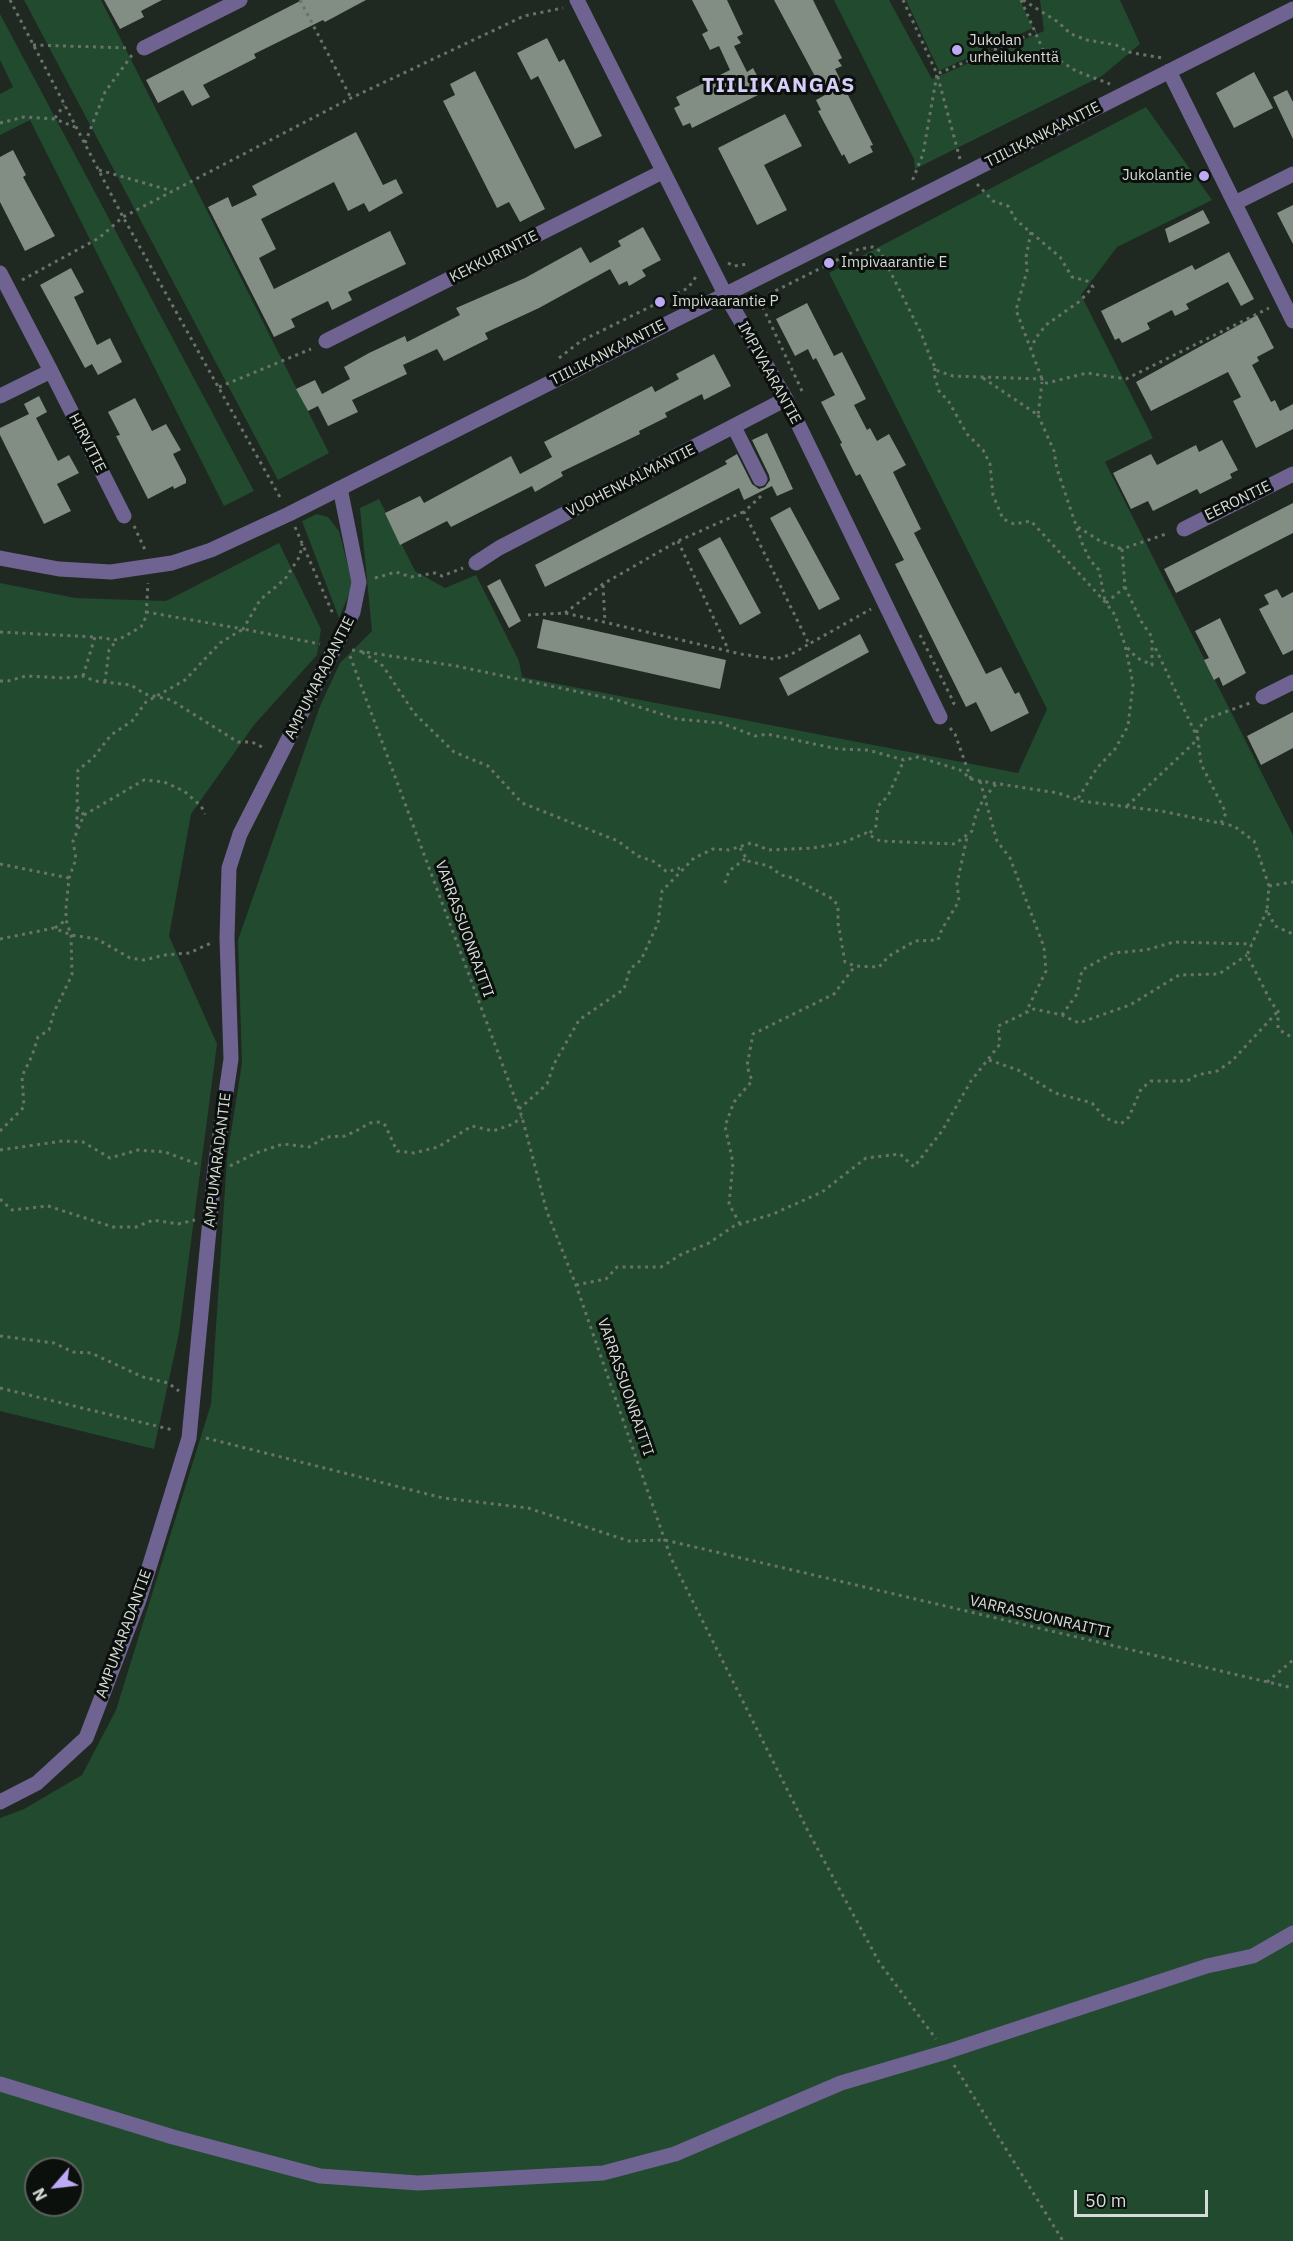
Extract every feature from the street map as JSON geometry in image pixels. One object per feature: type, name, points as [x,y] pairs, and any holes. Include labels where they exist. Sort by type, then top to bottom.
[{"type":"street","points":[[144,48],[240,0]]},
{"type":"street","name":"IMPIVAARANTIE","points":[[580,2],[662,172],[725,294],[786,399],[940,717]]},
{"type":"street","name":"TIILIKANKAANTIE","points":[[0,558],[85,571],[211,550],[286,507],[340,488],[725,294],[965,166],[1166,65],[1293,9]]},
{"type":"street","points":[[1166,65],[1293,321]]},
{"type":"street","name":"KEKKURINTIE","points":[[327,341],[662,172]]},
{"type":"street","points":[[1235,203],[1293,174]]},
{"type":"street","name":"HIRVITIE","points":[[0,273],[124,516]]},
{"type":"street","points":[[0,396],[51,370]]},
{"type":"street","name":"VUOHENKALMANTIE","points":[[476,563],[499,548],[786,399]]},
{"type":"street","points":[[734,427],[760,479]]},
{"type":"street","name":"EERONTIE","points":[[1184,529],[1293,474]]},
{"type":"street","name":"AMPUMARADANTIE","points":[[0,1802],[37,1783],[86,1738],[139,1600],[190,1434],[195,1404],[209,1217],[231,1059],[227,938],[229,867],[240,834],[342,645],[353,612],[359,582],[340,488]]},
{"type":"street","points":[[1263,697],[1293,682]]},
{"type":"street","points":[[0,2084],[173,2137],[320,2176],[418,2183],[501,2181],[603,2173],[675,2154],[841,2083],[946,2052],[1207,1966],[1253,1956],[1293,1933]]},
{"type":"path","name":"VARRASSUONRAITTI","points":[[10,0],[123,217],[286,507],[302,541],[522,1117],[547,1212],[576,1285],[665,1540],[1293,1688]]},
{"type":"path","points":[[300,0],[351,98]]},
{"type":"path","points":[[903,0],[936,74],[965,166],[986,196],[1008,206],[1016,220],[1060,257],[1072,277],[1087,281],[1093,287],[1080,301],[1046,325],[1035,339],[1032,348]]},
{"type":"path","points":[[1022,0],[1043,50],[1076,71],[1111,85]]},
{"type":"path","points":[[1022,0],[1058,22],[1071,34],[1087,40],[1116,45],[1128,52],[1157,55],[1166,65]]},
{"type":"path","points":[[7,287],[99,238],[123,217],[172,190],[351,98],[524,16],[580,2]]},
{"type":"path","points":[[936,74],[1036,32]]},
{"type":"path","points":[[33,45],[144,48]]},
{"type":"path","points":[[85,143],[105,92],[130,57],[144,48]]},
{"type":"path","points":[[915,183],[913,179],[923,153],[936,74]]},
{"type":"path","points":[[55,119],[64,105]]},
{"type":"path","points":[[0,123],[24,117],[55,119],[77,128]]},
{"type":"path","points":[[99,170],[172,190]]},
{"type":"path","points":[[1031,232],[1026,257],[1027,271],[1016,310],[1032,348],[1042,381],[1038,415],[1054,451],[1057,469],[1076,526],[1090,560],[1099,570],[1106,603]]},
{"type":"path","points":[[759,299],[845,255],[873,248],[880,251],[935,368],[934,374],[939,392],[949,402],[968,434],[983,450],[990,464],[993,495],[1003,519],[1014,524],[1031,521],[1115,615],[1125,645],[1133,684],[1128,726],[1115,749],[1097,768],[1077,800]]},
{"type":"path","points":[[935,368],[953,376],[981,378],[1042,381],[1087,373],[1126,379],[1283,300]]},
{"type":"path","points":[[219,387],[327,341]]},
{"type":"path","points":[[981,378],[1038,415]]},
{"type":"path","points":[[565,613],[603,584],[678,541],[744,512],[762,495],[760,479]]},
{"type":"path","points":[[272,506],[286,507]]},
{"type":"path","points":[[744,512],[809,644]]},
{"type":"path","points":[[105,682],[109,650],[118,640],[137,631],[146,617],[147,562],[134,526],[124,516]]},
{"type":"path","points":[[1076,526],[1100,541],[1122,549],[1184,529]]},
{"type":"path","points":[[77,829],[78,770],[93,758],[111,735],[132,721],[140,708],[155,696],[185,680],[212,650],[243,629],[264,595],[285,579],[300,556],[302,541]]},
{"type":"path","points":[[678,541],[728,649]]},
{"type":"path","points":[[1122,549],[1125,586],[1198,739]]},
{"type":"path","points":[[359,582],[396,572],[411,577],[435,573],[442,576],[476,563]]},
{"type":"path","points":[[603,584],[605,622]]},
{"type":"path","points":[[1106,603],[1125,586]]},
{"type":"path","points":[[528,615],[565,613],[728,649],[741,654],[774,658],[790,655],[885,602]]},
{"type":"path","points":[[146,612],[456,666],[617,699],[677,719],[721,723],[755,736],[767,734],[828,747],[868,750],[904,760],[918,757],[960,770],[971,779],[980,781],[1234,826],[1254,841],[1269,886],[1267,910],[1247,955],[1218,974],[1179,975],[1130,1005],[1079,1023],[1062,1015],[1034,1009],[998,1026],[1000,1044],[954,1107],[942,1131],[914,1167],[900,1154],[866,1158],[822,1192],[773,1214],[740,1224],[661,1267],[617,1267],[606,1279],[576,1285]]},
{"type":"path","points":[[0,632],[118,640]]},
{"type":"path","points":[[83,676],[95,637]]},
{"type":"path","points":[[1125,645],[1137,658],[1152,665],[1154,645]]},
{"type":"path","points":[[361,651],[383,666],[414,713],[454,752],[488,766],[522,803],[618,841],[638,856],[655,862],[668,872],[682,868]]},
{"type":"path","points":[[0,681],[26,676],[64,678],[83,676],[105,682],[131,685],[145,694],[181,705],[238,742],[252,742],[282,754]]},
{"type":"path","points":[[1221,823],[1226,813],[1201,764],[1198,729],[1206,719],[1236,710],[1263,697]]},
{"type":"path","points":[[940,717],[955,734],[971,779]]},
{"type":"path","points":[[1126,807],[1132,805],[1143,789],[1169,769],[1198,739]]},
{"type":"path","points":[[519,1109],[546,1084],[554,1064],[579,1020],[624,989],[630,969],[641,960],[658,923],[662,891],[682,868],[694,858],[713,849],[729,850],[755,844],[769,850],[786,851],[842,843],[870,833],[876,826],[878,806],[888,796],[904,760]]},
{"type":"path","points":[[0,1131],[24,1107],[22,1076],[32,1056],[36,1040],[49,1030],[54,1012],[70,983],[73,971],[70,958],[71,935],[66,920],[69,878],[76,862],[73,845],[84,814],[144,780],[164,782],[184,790],[201,806],[205,814]]},
{"type":"path","points":[[980,781],[997,842],[1010,858],[1044,947],[1046,971],[1026,1013]]},
{"type":"path","points":[[870,833],[880,840],[955,844],[972,831],[976,814],[984,798],[996,784]]},
{"type":"path","points":[[77,806],[84,814]]},
{"type":"path","points":[[740,848],[745,859],[769,866],[781,875],[793,878],[833,899],[838,906],[838,923],[845,962],[855,966],[879,967],[889,956],[915,941],[938,940],[958,901],[957,884],[968,836]]},
{"type":"path","points":[[724,883],[729,871],[745,859]]},
{"type":"path","points":[[0,864],[69,878]]},
{"type":"path","points":[[1269,886],[1293,882]]},
{"type":"path","points":[[1267,910],[1275,927],[1293,934]]},
{"type":"path","points":[[0,939],[54,928],[66,920]]},
{"type":"path","points":[[54,928],[71,935],[97,939],[130,958],[144,960],[161,955],[189,953],[227,938]]},
{"type":"path","points":[[1062,1015],[1077,994],[1082,970],[1113,953],[1146,950],[1174,942],[1252,944]]},
{"type":"path","points":[[1247,955],[1278,1011],[1278,1029],[1293,1038]]},
{"type":"path","points":[[740,1224],[729,1204],[733,1163],[725,1126],[734,1102],[752,1081],[747,1066],[753,1034],[834,994],[855,966]]},
{"type":"path","points":[[988,1060],[1018,1070],[1055,1093],[1092,1103],[1105,1118],[1121,1124],[1129,1117],[1141,1089],[1151,1081],[1187,1081],[1197,1075],[1217,1071],[1232,1060],[1278,1011]]},
{"type":"path","points":[[0,1150],[63,1142],[83,1142],[110,1158],[138,1150],[156,1151],[197,1165],[215,1167],[237,1164],[256,1153],[283,1144],[309,1147],[326,1137],[345,1136],[370,1123],[380,1122],[385,1125],[397,1151],[414,1153],[438,1147],[472,1126],[493,1131],[513,1124],[522,1117]]},
{"type":"path","points":[[0,1199],[12,1210],[48,1206],[113,1227],[136,1227],[153,1220],[178,1224],[209,1217]]},
{"type":"path","points":[[0,1336],[54,1343],[73,1352],[91,1353],[143,1377],[168,1383],[195,1404]]},
{"type":"path","points":[[0,1388],[443,1498],[528,1508],[629,1541],[665,1540],[670,1558],[803,1822],[879,1962],[946,2052],[1063,2241]]},
{"type":"path","points":[[1266,1682],[1293,1660]]},
{"type":"green space","points":[[24,0],[101,0],[329,453],[278,480]]},
{"type":"green space","points":[[834,0],[889,0],[932,79],[1044,31],[1040,0],[1120,0],[1140,44],[1102,76],[915,169],[914,159]]},
{"type":"green space","name":"Jukolan urheilukenttä","points":[[906,0],[1020,0],[1033,28],[939,71]]},
{"type":"green space","points":[[0,14],[254,491],[224,506],[30,120],[0,135],[0,94],[13,87],[0,60]]},
{"type":"green space","points":[[1146,107],[1212,200],[1117,247],[1081,295],[1153,438],[1105,462],[1293,835],[1293,2241],[0,2241],[0,1818],[24,1809],[82,1775],[116,1710],[211,1404],[227,1158],[242,1063],[238,940],[320,706],[340,663],[372,631],[360,508],[379,499],[415,571],[445,588],[476,575],[519,661],[522,677],[1018,773],[1047,709],[829,273]]},
{"type":"green space","points":[[317,514],[328,517],[339,531],[353,585],[339,618],[302,521]]},
{"type":"green space","points":[[279,543],[321,629],[317,655],[254,725],[191,814],[169,936],[217,1044],[179,1333],[154,1449],[0,1411],[0,583],[75,598],[166,601]]},
{"type":"building","points":[[104,0],[162,0],[141,11],[144,17],[120,29]]},
{"type":"building","points":[[302,0],[366,0],[325,22],[323,20],[254,54],[256,58],[203,85],[210,97],[192,106],[183,90],[158,103],[146,80]]},
{"type":"building","points":[[692,0],[727,0],[743,34],[737,37],[741,43],[734,46],[747,72],[753,68],[763,87],[756,91],[758,95],[692,128],[690,123],[683,126],[674,108],[680,105],[676,97],[730,70],[719,46],[710,50],[702,34],[708,31]]},
{"type":"building","points":[[774,0],[813,0],[842,58],[838,60],[842,66],[835,69],[873,145],[870,146],[873,152],[849,164],[844,154],[842,156],[818,111],[821,110],[816,100],[825,95]]},
{"type":"building","points":[[547,38],[559,62],[564,59],[602,136],[575,149],[538,76],[531,80],[517,53]]},
{"type":"building","points":[[475,71],[545,209],[520,222],[509,202],[497,208],[443,101],[455,95],[450,84]]},
{"type":"building","points":[[1254,72],[1273,108],[1234,128],[1216,93]]},
{"type":"building","points":[[1287,90],[1293,102],[1293,139],[1273,97]]},
{"type":"building","points":[[785,114],[802,146],[764,165],[787,210],[757,225],[718,148]]},
{"type":"building","points":[[356,132],[383,185],[396,179],[403,193],[369,212],[364,203],[348,211],[334,182],[261,219],[276,249],[259,258],[274,289],[390,231],[406,264],[348,292],[352,300],[332,310],[328,301],[291,319],[295,327],[274,337],[208,207],[228,197],[232,207],[257,195],[252,186]]},
{"type":"building","points":[[13,150],[26,175],[23,177],[55,236],[25,251],[0,202],[0,157]]},
{"type":"building","points":[[1293,205],[1293,244],[1277,213]]},
{"type":"building","points":[[1203,210],[1210,223],[1169,243],[1165,229]]},
{"type":"building","points":[[643,227],[661,260],[642,270],[646,276],[629,286],[627,281],[619,285],[610,269],[539,308],[485,333],[488,339],[444,361],[437,349],[403,365],[407,374],[352,400],[358,412],[328,426],[318,406],[308,411],[296,389],[315,380],[322,394],[350,379],[344,367],[369,353],[405,336],[407,342],[460,315],[456,308],[525,278],[581,247],[590,263],[621,246],[618,241]]},
{"type":"building","points":[[1229,252],[1254,299],[1241,306],[1228,282],[1186,304],[1189,309],[1175,316],[1172,310],[1147,323],[1150,329],[1122,343],[1119,338],[1115,340],[1101,311],[1192,265],[1195,270]]},
{"type":"building","points":[[71,268],[84,292],[74,297],[97,345],[110,338],[122,362],[98,375],[92,364],[85,368],[40,285]]},
{"type":"building","points":[[807,303],[834,356],[842,352],[866,399],[854,405],[867,430],[870,428],[877,441],[889,434],[906,465],[893,472],[921,529],[914,533],[986,674],[1001,667],[1015,694],[1019,692],[1029,713],[991,732],[976,702],[966,707],[895,564],[904,560],[860,474],[856,476],[821,402],[835,395],[816,358],[813,360],[808,349],[795,356],[776,319]]},
{"type":"building","points":[[1257,315],[1274,348],[1257,357],[1259,361],[1252,365],[1271,402],[1275,400],[1280,411],[1293,404],[1293,429],[1256,448],[1233,401],[1241,397],[1228,372],[1151,411],[1136,382]]},
{"type":"building","points":[[714,354],[731,386],[704,400],[702,394],[665,413],[667,417],[639,431],[640,434],[561,472],[563,476],[535,492],[532,486],[451,527],[447,521],[400,545],[385,513],[420,496],[424,503],[511,456],[520,474],[552,457],[544,442],[652,386],[655,392],[679,379],[676,374]]},
{"type":"building","points":[[39,396],[47,412],[36,418],[58,461],[69,455],[79,473],[57,484],[71,511],[44,524],[0,435],[0,428],[29,414],[24,404]]},
{"type":"building","points":[[135,398],[152,431],[166,424],[181,450],[173,454],[186,479],[186,483],[174,489],[173,486],[148,499],[116,436],[120,435],[108,412]]},
{"type":"building","points":[[767,433],[793,489],[777,496],[772,486],[744,500],[739,488],[545,587],[535,565],[727,464],[725,461],[737,454],[752,484],[759,489],[765,487],[770,480],[769,475],[752,440]]},
{"type":"building","points":[[1222,440],[1238,470],[1230,474],[1232,478],[1200,494],[1197,489],[1153,511],[1148,501],[1131,509],[1113,473],[1151,454],[1157,465],[1196,445],[1199,452]]},
{"type":"building","points":[[1293,503],[1293,533],[1176,593],[1164,569]]},
{"type":"building","points":[[790,507],[840,599],[819,610],[770,518]]},
{"type":"building","points":[[720,537],[761,613],[740,625],[698,549]]},
{"type":"building","points":[[500,579],[521,621],[509,628],[487,586]]},
{"type":"building","points":[[1277,589],[1282,598],[1293,592],[1293,650],[1283,655],[1259,609],[1269,604],[1264,595]]},
{"type":"building","points":[[1220,618],[1246,673],[1223,686],[1219,677],[1214,680],[1204,660],[1209,658],[1195,631]]},
{"type":"building","points":[[543,619],[726,660],[720,689],[537,648]]},
{"type":"building","points":[[860,634],[869,652],[788,696],[779,678]]},
{"type":"building","points":[[1293,712],[1293,748],[1261,765],[1247,736]]},
{"type":"place","name":"Jukolan urheilukenttä","points":[[957,50]]},
{"type":"place","name":"Jukolantie","points":[[1204,176]]},
{"type":"place","name":"Impivaarantie E","points":[[829,263]]},
{"type":"place","name":"Impivaarantie P","points":[[660,302]]},
{"type":"district","name":"TIILIKANGAS","points":[[779,86]]}]
